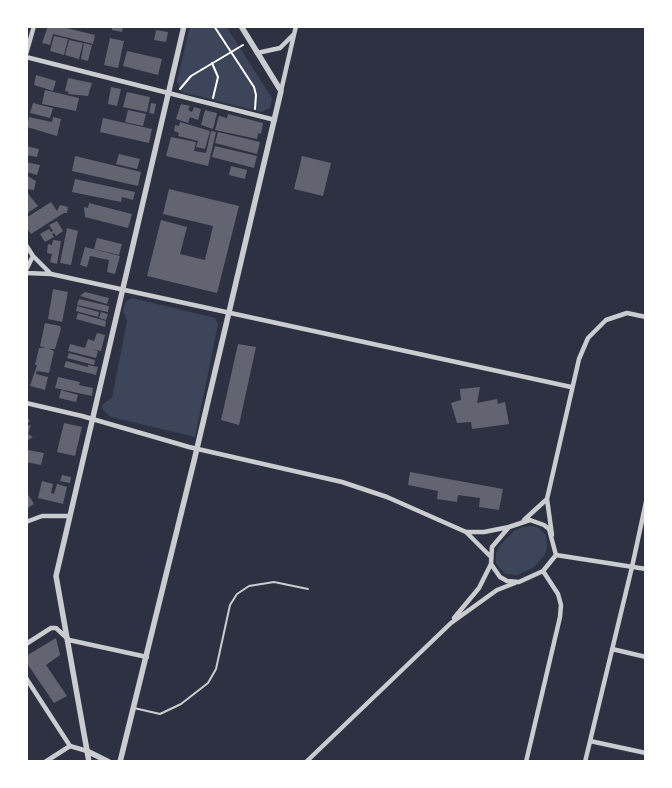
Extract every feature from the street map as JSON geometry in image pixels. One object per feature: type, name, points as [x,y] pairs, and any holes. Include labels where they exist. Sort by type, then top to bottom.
[{"type":"street","points":[[34,26],[26,55],[167,93],[255,113],[275,120]]},
{"type":"street","points":[[89,762],[69,640],[56,576],[184,26]]},
{"type":"street","points":[[241,26],[281,91]]},
{"type":"street","points":[[120,762],[230,313],[296,26]]},
{"type":"street","points":[[257,53],[280,48],[294,34]]},
{"type":"street","points":[[26,245],[33,256],[51,274]]},
{"type":"street","points":[[26,270],[33,256]]},
{"type":"street","points":[[26,274],[51,274],[122,291],[571,387]]},
{"type":"street","points":[[451,623],[497,590],[543,571],[556,554],[547,499],[571,387],[579,359],[588,338],[606,320],[627,313],[646,318]]},
{"type":"street","points":[[26,403],[92,419],[197,449],[342,482],[386,497],[466,532],[490,556]]},
{"type":"street","points":[[466,532],[484,532],[509,527],[523,521],[547,499]]},
{"type":"street","points":[[585,762],[646,502]]},
{"type":"street","points":[[26,522],[42,516],[70,516]]},
{"type":"street","points":[[523,521],[537,521],[544,524],[552,535]]},
{"type":"street","points":[[509,527],[492,547],[490,556],[491,564],[500,578],[515,583]]},
{"type":"street","points":[[556,554],[646,570]]},
{"type":"street","points":[[306,762],[451,623],[479,588],[491,564]]},
{"type":"street","points":[[526,762],[560,617],[561,605],[558,594],[543,571]]},
{"type":"street","points":[[26,644],[51,628],[56,628],[69,640],[147,657]]},
{"type":"street","points":[[612,649],[646,657]]},
{"type":"street","points":[[26,678],[70,746],[87,751],[109,762]]},
{"type":"street","points":[[590,741],[646,753]]},
{"type":"street","points":[[45,762],[70,746]]},
{"type":"lane","points":[[134,708],[160,714],[181,704],[208,683],[216,669],[230,605],[237,594],[250,586],[274,582],[308,589]]},
{"type":"path","points":[[214,26],[254,87],[256,95],[255,113]]},
{"type":"path","points":[[178,95],[182,84],[249,41]]},
{"type":"path","points":[[211,102],[218,86],[218,77],[212,63]]},
{"type":"shaded area","points":[[190,26],[226,26],[272,98],[270,108],[261,112],[182,92],[177,81]]},
{"type":"shaded area","points":[[132,298],[215,318],[218,324],[195,437],[111,417],[102,409],[102,405],[112,398],[127,321],[123,310],[126,301]]},
{"type":"shaded area","points":[[533,526],[539,528],[546,535],[547,548],[544,556],[533,568],[517,575],[505,574],[496,563],[496,553],[500,545],[514,531],[523,527]]},
{"type":"building","points":[[48,26],[58,26],[95,35],[93,44],[53,34],[50,45],[42,43]]},
{"type":"building","points":[[112,26],[123,26],[122,32],[112,30]]},
{"type":"building","points":[[156,30],[168,32],[166,42],[154,40]]},
{"type":"building","points":[[54,36],[68,39],[64,55],[50,51]]},
{"type":"building","points":[[110,38],[124,41],[118,68],[104,65]]},
{"type":"building","points":[[69,40],[83,43],[79,59],[65,55]]},
{"type":"building","points":[[84,43],[92,45],[88,61],[81,59]]},
{"type":"building","points":[[127,51],[162,59],[158,75],[123,66]]},
{"type":"building","points":[[36,75],[56,81],[53,91],[34,85]]},
{"type":"building","points":[[68,78],[92,83],[88,96],[68,94],[69,92],[65,91]]},
{"type":"building","points":[[111,87],[121,89],[117,106],[108,104]]},
{"type":"building","points":[[45,90],[79,98],[76,111],[42,104]]},
{"type":"building","points":[[127,92],[150,97],[147,112],[123,107]]},
{"type":"building","points":[[33,103],[53,108],[50,118],[30,113]]},
{"type":"building","points":[[151,103],[156,104],[154,114],[149,113]]},
{"type":"building","points":[[181,104],[190,106],[188,110],[192,112],[194,107],[201,109],[198,120],[190,117],[188,123],[176,119]]},
{"type":"building","points":[[128,110],[146,114],[143,126],[125,122]]},
{"type":"building","points":[[205,110],[217,113],[213,129],[201,125]]},
{"type":"building","points":[[228,114],[263,123],[261,134],[258,133],[257,139],[215,130],[219,116],[227,118]]},
{"type":"building","points":[[29,117],[52,122],[53,117],[61,119],[57,136],[27,127]]},
{"type":"building","points":[[103,118],[152,129],[149,143],[100,132]]},
{"type":"building","points":[[180,122],[210,131],[205,149],[196,147],[198,141],[178,136],[179,133],[174,131],[175,125],[179,126]]},
{"type":"building","points":[[211,131],[216,132],[208,166],[166,156],[171,137],[196,142],[194,151],[206,153]]},
{"type":"building","points":[[218,132],[260,142],[257,154],[215,143]]},
{"type":"building","points":[[26,146],[39,149],[37,157],[26,155]]},
{"type":"building","points":[[215,146],[257,156],[254,168],[212,157]]},
{"type":"building","points":[[119,154],[140,159],[137,169],[116,164]]},
{"type":"building","points":[[75,156],[141,172],[138,186],[72,171]]},
{"type":"building","points":[[302,156],[331,163],[323,196],[294,189]]},
{"type":"building","points":[[26,162],[40,165],[37,175],[26,172]]},
{"type":"building","points":[[231,166],[247,170],[245,179],[229,175]]},
{"type":"building","points":[[26,175],[36,181],[34,190],[26,189]]},
{"type":"building","points":[[75,179],[135,192],[133,200],[122,197],[121,202],[72,192]]},
{"type":"building","points":[[169,189],[239,206],[217,293],[147,276],[161,220],[187,227],[180,254],[205,260],[213,226],[163,214]]},
{"type":"building","points":[[26,191],[38,206],[26,214],[26,202],[29,201],[26,198]]},
{"type":"building","points":[[51,202],[57,211],[60,205],[68,207],[67,213],[64,213],[31,234],[26,227],[26,218]]},
{"type":"building","points":[[89,203],[132,214],[128,228],[85,217],[84,207],[88,208]]},
{"type":"building","points":[[57,221],[63,231],[56,236],[54,233],[52,234],[54,237],[45,242],[40,234],[49,229],[51,232],[53,231],[49,225]]},
{"type":"building","points":[[67,228],[78,231],[71,265],[60,263]]},
{"type":"building","points":[[97,238],[122,244],[119,255],[94,249]]},
{"type":"building","points":[[53,240],[61,241],[57,264],[50,262],[52,254],[47,253],[48,244],[52,245]]},
{"type":"building","points":[[85,247],[120,256],[115,274],[107,272],[109,260],[90,256],[87,267],[80,265]]},
{"type":"building","points":[[53,289],[68,292],[62,322],[48,319]]},
{"type":"building","points":[[85,292],[109,298],[107,304],[80,296]]},
{"type":"building","points":[[79,299],[109,306],[108,312],[77,305]]},
{"type":"building","points":[[77,306],[99,312],[98,317],[76,311]]},
{"type":"building","points":[[101,312],[108,314],[106,320],[99,318]]},
{"type":"building","points":[[78,313],[106,321],[105,327],[76,319]]},
{"type":"building","points":[[45,323],[60,326],[61,329],[55,349],[49,349],[54,351],[49,373],[37,371],[36,374],[48,377],[45,390],[30,386],[37,365],[35,365],[39,348],[45,348],[40,346]]},
{"type":"building","points":[[97,333],[105,335],[101,351],[93,349],[98,351],[96,358],[68,351],[70,344],[85,348],[88,339],[94,341]]},
{"type":"building","points":[[238,344],[256,347],[239,425],[221,420]]},
{"type":"building","points":[[69,353],[95,360],[94,365],[67,358]]},
{"type":"building","points":[[66,361],[88,367],[88,365],[98,367],[96,375],[64,367]]},
{"type":"building","points":[[58,377],[80,382],[79,385],[93,388],[92,396],[55,388]]},
{"type":"building","points":[[480,387],[477,403],[497,399],[498,404],[505,402],[509,424],[472,429],[471,422],[457,423],[451,403],[461,400],[460,389]]},
{"type":"building","points":[[61,390],[78,395],[76,402],[59,398]]},
{"type":"building","points":[[26,416],[30,421],[27,423],[29,426],[31,424],[28,434],[33,437],[26,441]]},
{"type":"building","points":[[64,423],[82,427],[75,456],[57,452]]},
{"type":"building","points":[[28,450],[44,453],[41,465],[26,462]]},
{"type":"building","points":[[410,472],[503,489],[499,510],[479,507],[480,498],[458,495],[457,502],[437,499],[438,491],[408,485]]},
{"type":"building","points":[[62,475],[71,477],[70,483],[60,481]]},
{"type":"building","points":[[42,481],[53,484],[51,493],[54,494],[57,484],[67,487],[63,504],[38,498]]},
{"type":"building","points":[[26,491],[34,504],[26,509]]},
{"type":"building","points":[[56,638],[60,655],[46,665],[67,696],[54,703],[26,662],[26,656]]}]
